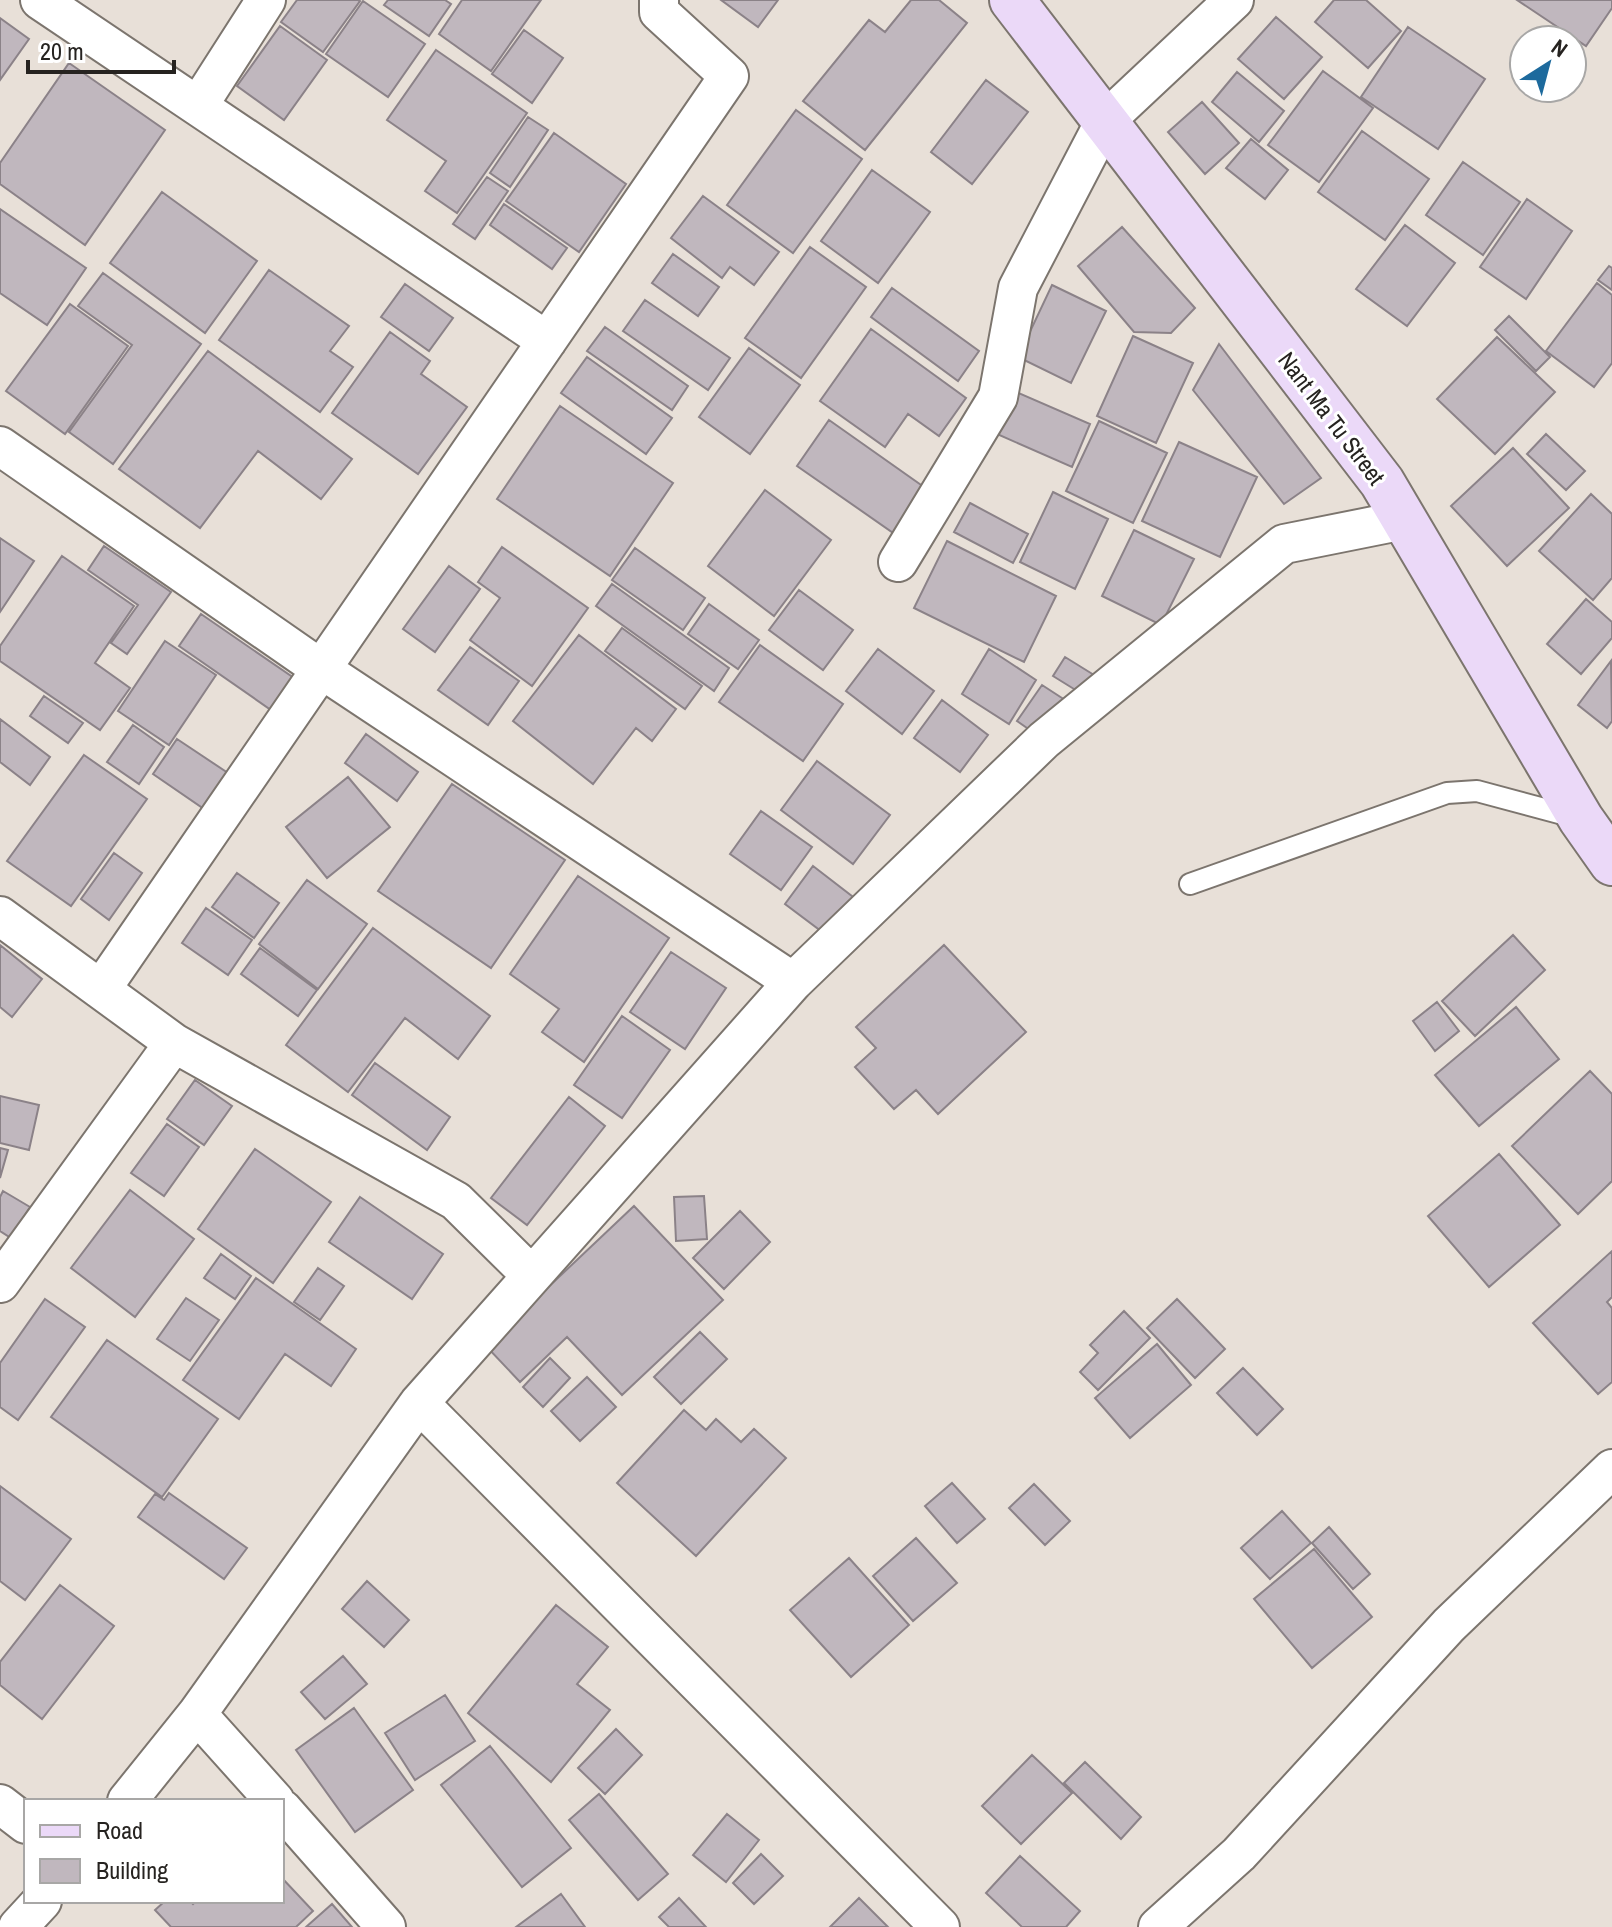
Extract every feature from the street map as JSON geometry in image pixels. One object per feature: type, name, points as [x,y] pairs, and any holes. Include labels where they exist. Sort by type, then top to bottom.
[{"type":"street","points":[[40,0],[547,341]]},
{"type":"street","points":[[198,106],[266,0]]},
{"type":"street","name":"Nant Ma Tu Street","points":[[1012,0],[1382,482],[1581,819],[1612,863]]},
{"type":"street","points":[[898,562],[998,397],[1018,288],[1105,121],[1234,0]]},
{"type":"street","points":[[102,988],[729,76],[653,4]]},
{"type":"street","points":[[0,446],[321,669],[793,982]]},
{"type":"street","points":[[129,1799],[197,1714],[419,1403],[793,982],[1044,740],[1284,544],[1404,520]]},
{"type":"street","points":[[0,916],[174,1043],[456,1201],[531,1275]]},
{"type":"street","points":[[0,1283],[174,1043]]},
{"type":"street","points":[[419,1403],[940,1927]]},
{"type":"street","points":[[1158,1927],[1239,1854],[1449,1625],[1612,1469]]},
{"type":"street","points":[[197,1714],[273,1799]]},
{"type":"street","points":[[0,1804],[24,1822]]},
{"type":"street","points":[[284,1811],[386,1927]]},
{"type":"street","points":[[18,1927],[40,1903]]},
{"type":"lane","points":[[1190,884],[1447,793],[1477,791],[1581,819]]},
{"type":"building","points":[[297,0],[360,1],[323,52],[281,22]]},
{"type":"building","points":[[388,0],[445,0],[451,4],[429,36],[384,5]]},
{"type":"building","points":[[462,0],[541,0],[491,71],[439,34]]},
{"type":"building","points":[[721,0],[778,0],[758,27]]},
{"type":"building","points":[[911,0],[939,0],[967,23],[865,150],[803,101],[869,20],[885,32]]},
{"type":"building","points":[[1334,0],[1366,0],[1401,31],[1368,68],[1315,22]]},
{"type":"building","points":[[1517,0],[1612,0],[1612,8],[1588,43],[1588,24],[1553,24]]},
{"type":"building","points":[[363,1],[425,44],[388,97],[326,54]]},
{"type":"building","points":[[1276,17],[1322,57],[1284,99],[1238,59]]},
{"type":"building","points":[[0,18],[29,39],[0,80]]},
{"type":"building","points":[[280,26],[327,60],[284,120],[237,86]]},
{"type":"building","points":[[1408,27],[1485,79],[1438,149],[1361,97]]},
{"type":"building","points":[[524,30],[563,58],[532,103],[492,74]]},
{"type":"building","points":[[436,50],[527,113],[457,213],[425,191],[446,161],[387,120]]},
{"type":"building","points":[[69,63],[165,130],[85,245],[0,184],[0,163]]},
{"type":"building","points":[[1323,71],[1373,108],[1319,182],[1268,145]]},
{"type":"building","points":[[1237,72],[1284,111],[1259,142],[1212,102]]},
{"type":"building","points":[[986,80],[1028,112],[972,184],[931,152]]},
{"type":"building","points":[[1202,102],[1239,143],[1205,174],[1168,132]]},
{"type":"building","points":[[796,110],[862,159],[793,253],[727,205]]},
{"type":"building","points":[[528,117],[548,130],[510,187],[490,173]]},
{"type":"building","points":[[1362,131],[1429,179],[1385,240],[1318,192]]},
{"type":"building","points":[[554,133],[626,184],[579,252],[506,201]]},
{"type":"building","points":[[1251,139],[1288,170],[1265,199],[1226,168]]},
{"type":"building","points":[[1463,162],[1520,202],[1483,255],[1426,215]]},
{"type":"building","points":[[872,170],[930,212],[878,283],[821,241]]},
{"type":"building","points":[[487,177],[508,191],[475,239],[453,224]]},
{"type":"building","points":[[162,192],[257,261],[205,333],[110,263]]},
{"type":"building","points":[[703,196],[779,252],[754,285],[730,267],[722,278],[671,238]]},
{"type":"building","points":[[1527,199],[1572,231],[1526,299],[1480,267]]},
{"type":"building","points":[[504,204],[567,248],[552,269],[490,225]]},
{"type":"building","points":[[0,209],[86,268],[47,325],[0,293]]},
{"type":"building","points":[[1405,225],[1455,263],[1407,326],[1356,289]]},
{"type":"building","points":[[1122,227],[1195,308],[1171,333],[1134,332],[1078,266]]},
{"type":"building","points":[[810,247],[866,287],[801,378],[745,338]]},
{"type":"building","points":[[673,254],[719,287],[698,316],[652,283]]},
{"type":"building","points":[[1609,266],[1612,268],[1612,290],[1598,280]]},
{"type":"building","points":[[269,270],[349,326],[330,351],[353,367],[320,412],[219,340]]},
{"type":"building","points":[[103,273],[201,344],[113,464],[69,432],[132,345],[78,306]]},
{"type":"building","points":[[1597,283],[1612,295],[1612,363],[1594,387],[1546,351]]},
{"type":"building","points":[[405,284],[453,318],[429,351],[381,317]]},
{"type":"building","points":[[1052,285],[1106,311],[1071,383],[1018,357]]},
{"type":"building","points":[[892,288],[979,351],[958,381],[871,317]]},
{"type":"building","points":[[645,300],[730,358],[708,390],[623,331]]},
{"type":"building","points":[[70,304],[128,346],[65,434],[6,391]]},
{"type":"building","points":[[1509,316],[1550,357],[1536,371],[1495,330]]},
{"type":"building","points":[[605,327],[688,386],[672,410],[587,351]]},
{"type":"building","points":[[871,329],[966,398],[939,436],[908,414],[885,447],[820,401]]},
{"type":"building","points":[[390,332],[430,361],[421,374],[467,407],[418,474],[332,413]]},
{"type":"building","points":[[1133,336],[1193,363],[1156,443],[1097,416]]},
{"type":"building","points":[[1497,337],[1555,392],[1495,454],[1437,399]]},
{"type":"building","points":[[1219,344],[1321,478],[1284,504],[1193,390]]},
{"type":"building","points":[[749,348],[800,385],[750,454],[699,417]]},
{"type":"building","points":[[208,351],[352,459],[321,499],[258,451],[200,528],[119,469]]},
{"type":"building","points":[[587,357],[672,418],[646,454],[561,393]]},
{"type":"building","points":[[1016,392],[1090,424],[1072,467],[997,434]]},
{"type":"building","points":[[560,406],[673,483],[610,576],[497,499]]},
{"type":"building","points":[[829,420],[931,492],[899,537],[797,466]]},
{"type":"building","points":[[1099,421],[1167,453],[1133,523],[1066,491]]},
{"type":"building","points":[[1546,434],[1585,471],[1566,490],[1527,454]]},
{"type":"building","points":[[1179,442],[1257,477],[1220,557],[1142,521]]},
{"type":"building","points":[[1513,448],[1569,508],[1507,566],[1451,506]]},
{"type":"building","points":[[765,490],[831,540],[774,616],[708,566]]},
{"type":"building","points":[[1053,492],[1108,519],[1075,589],[1020,562]]},
{"type":"building","points":[[1591,494],[1612,514],[1612,578],[1593,600],[1539,551]]},
{"type":"building","points":[[970,503],[1028,534],[1013,563],[954,532]]},
{"type":"building","points":[[1134,530],[1194,559],[1161,625],[1102,596]]},
{"type":"building","points":[[0,538],[34,561],[0,612]]},
{"type":"building","points":[[947,541],[1056,596],[1024,662],[914,608]]},
{"type":"building","points":[[104,546],[171,592],[127,654],[111,643],[138,605],[88,570]]},
{"type":"building","points":[[502,547],[588,608],[532,686],[470,640],[500,598],[478,582]]},
{"type":"building","points":[[635,548],[705,598],[683,630],[612,580]]},
{"type":"building","points":[[62,556],[134,606],[95,663],[130,688],[100,730],[0,661],[0,646]]},
{"type":"building","points":[[449,566],[480,589],[435,652],[403,629]]},
{"type":"building","points":[[612,584],[729,668],[714,691],[596,606]]},
{"type":"building","points":[[799,590],[853,630],[823,670],[769,630]]},
{"type":"building","points":[[1586,599],[1612,622],[1612,638],[1581,674],[1547,644]]},
{"type":"building","points":[[709,604],[759,640],[738,669],[688,634]]},
{"type":"building","points":[[201,614],[294,678],[271,710],[179,646]]},
{"type":"building","points":[[622,628],[702,686],[685,709],[605,651]]},
{"type":"building","points":[[579,635],[676,709],[652,741],[636,728],[593,784],[513,721]]},
{"type":"building","points":[[165,641],[216,675],[169,745],[118,711]]},
{"type":"building","points":[[760,645],[843,704],[803,761],[719,702]]},
{"type":"building","points":[[470,647],[519,681],[488,725],[438,690]]},
{"type":"building","points":[[878,649],[934,691],[902,734],[846,691]]},
{"type":"building","points":[[989,649],[1036,680],[1009,724],[962,694]]},
{"type":"building","points":[[1065,657],[1094,675],[1082,694],[1053,676]]},
{"type":"building","points":[[1611,661],[1612,721],[1607,728],[1578,705]]},
{"type":"building","points":[[1042,685],[1065,700],[1040,737],[1017,721]]},
{"type":"building","points":[[44,696],[83,723],[68,743],[30,716]]},
{"type":"building","points":[[942,700],[988,735],[960,772],[914,738]]},
{"type":"building","points":[[0,719],[50,757],[30,785],[0,762]]},
{"type":"building","points":[[133,725],[164,747],[139,784],[107,762]]},
{"type":"building","points":[[366,734],[418,772],[397,801],[345,763]]},
{"type":"building","points":[[177,739],[231,775],[207,811],[153,774]]},
{"type":"building","points":[[84,755],[147,799],[71,906],[7,861]]},
{"type":"building","points":[[817,761],[890,815],[853,864],[781,810]]},
{"type":"building","points":[[348,777],[390,827],[327,878],[286,827]]},
{"type":"building","points":[[452,784],[565,860],[491,968],[378,891]]},
{"type":"building","points":[[761,811],[812,847],[781,890],[730,854]]},
{"type":"building","points":[[114,853],[142,873],[109,920],[81,899]]},
{"type":"building","points":[[813,866],[857,900],[829,937],[785,904]]},
{"type":"building","points":[[237,873],[279,903],[254,938],[212,907]]},
{"type":"building","points":[[578,876],[669,938],[584,1062],[542,1032],[559,1009],[510,974]]},
{"type":"building","points":[[307,880],[367,924],[318,989],[259,944]]},
{"type":"building","points":[[206,908],[252,940],[228,975],[182,943]]},
{"type":"building","points":[[373,928],[490,1016],[458,1059],[405,1018],[348,1092],[286,1045]]},
{"type":"building","points":[[1513,935],[1545,970],[1475,1036],[1442,1001]]},
{"type":"building","points":[[0,945],[42,979],[12,1017],[0,1007]]},
{"type":"building","points":[[944,945],[1026,1032],[938,1114],[916,1090],[894,1109],[855,1067],[876,1048],[856,1027]]},
{"type":"building","points":[[260,948],[317,990],[298,1016],[241,974]]},
{"type":"building","points":[[671,952],[726,988],[685,1049],[630,1012]]},
{"type":"building","points":[[1437,1002],[1459,1031],[1435,1051],[1413,1021]]},
{"type":"building","points":[[1516,1007],[1559,1059],[1479,1126],[1435,1075]]},
{"type":"building","points":[[622,1016],[670,1050],[622,1118],[574,1085]]},
{"type":"building","points":[[375,1063],[450,1117],[427,1150],[352,1095]]},
{"type":"building","points":[[1590,1071],[1612,1094],[1612,1181],[1578,1214],[1512,1146]]},
{"type":"building","points":[[195,1080],[232,1106],[204,1145],[167,1119]]},
{"type":"building","points":[[0,1096],[39,1105],[29,1150],[0,1143]]},
{"type":"building","points":[[569,1097],[605,1126],[527,1225],[491,1198]]},
{"type":"building","points":[[167,1124],[199,1147],[164,1196],[131,1173]]},
{"type":"building","points":[[0,1148],[8,1150],[0,1178]]},
{"type":"building","points":[[255,1149],[331,1202],[273,1283],[198,1229]]},
{"type":"building","points":[[1499,1154],[1560,1225],[1489,1287],[1428,1216]]},
{"type":"building","points":[[130,1190],[194,1239],[135,1317],[71,1268]]},
{"type":"building","points":[[3,1191],[30,1207],[11,1238],[0,1231],[0,1197]]},
{"type":"building","points":[[704,1196],[707,1239],[676,1241],[674,1197]]},
{"type":"building","points":[[360,1197],[443,1254],[412,1299],[329,1242]]},
{"type":"building","points":[[634,1206],[723,1300],[622,1395],[567,1337],[520,1382],[486,1346]]},
{"type":"building","points":[[740,1211],[770,1242],[724,1289],[693,1258]]},
{"type":"building","points":[[1612,1251],[1612,1297],[1607,1302],[1612,1308],[1612,1382],[1598,1394],[1533,1323]]},
{"type":"building","points":[[221,1254],[251,1276],[235,1299],[204,1278]]},
{"type":"building","points":[[318,1268],[344,1286],[320,1320],[294,1302]]},
{"type":"building","points":[[256,1278],[356,1349],[331,1386],[285,1354],[239,1419],[183,1380]]},
{"type":"building","points":[[186,1298],[219,1320],[190,1361],[157,1339]]},
{"type":"building","points":[[45,1299],[85,1327],[18,1420],[0,1407],[0,1363]]},
{"type":"building","points":[[1177,1299],[1225,1349],[1195,1378],[1147,1328]]},
{"type":"building","points":[[1124,1311],[1150,1338],[1098,1390],[1080,1372],[1098,1353],[1090,1345]]},
{"type":"building","points":[[700,1332],[727,1359],[681,1404],[654,1377]]},
{"type":"building","points":[[107,1340],[218,1419],[162,1497],[51,1417]]},
{"type":"building","points":[[1157,1344],[1191,1385],[1130,1438],[1095,1398]]},
{"type":"building","points":[[550,1358],[570,1378],[543,1407],[523,1387]]},
{"type":"building","points":[[1243,1368],[1283,1409],[1257,1435],[1217,1393]]},
{"type":"building","points":[[587,1377],[616,1407],[580,1441],[551,1411]]},
{"type":"building","points":[[684,1410],[706,1430],[716,1419],[741,1442],[754,1429],[786,1458],[696,1556],[617,1483]]},
{"type":"building","points":[[952,1483],[985,1519],[957,1543],[925,1506]]},
{"type":"building","points":[[1034,1484],[1070,1521],[1045,1545],[1009,1508]]},
{"type":"building","points":[[0,1486],[71,1539],[25,1600],[0,1581]]},
{"type":"building","points":[[169,1493],[247,1548],[224,1579],[138,1517],[155,1494],[164,1500]]},
{"type":"building","points":[[1282,1511],[1311,1543],[1270,1579],[1241,1548]]},
{"type":"building","points":[[1329,1527],[1370,1574],[1353,1589],[1312,1543]]},
{"type":"building","points":[[916,1538],[957,1583],[913,1621],[873,1576]]},
{"type":"building","points":[[1314,1549],[1372,1617],[1312,1668],[1254,1599]]},
{"type":"building","points":[[849,1558],[909,1625],[851,1677],[790,1610]]},
{"type":"building","points":[[367,1581],[409,1620],[384,1647],[342,1609]]},
{"type":"building","points":[[60,1585],[114,1626],[42,1719],[0,1685],[0,1662]]},
{"type":"building","points":[[556,1605],[608,1647],[577,1684],[610,1710],[551,1782],[468,1713]]},
{"type":"building","points":[[343,1656],[367,1684],[325,1719],[301,1692]]},
{"type":"building","points":[[445,1695],[475,1741],[415,1780],[385,1733]]},
{"type":"building","points":[[354,1708],[413,1790],[355,1832],[296,1750]]},
{"type":"building","points":[[616,1729],[642,1755],[605,1794],[578,1768]]},
{"type":"building","points":[[490,1746],[571,1848],[522,1887],[441,1785]]},
{"type":"building","points":[[1032,1755],[1072,1793],[1021,1844],[982,1806]]},
{"type":"building","points":[[1085,1762],[1141,1817],[1121,1839],[1064,1783]]},
{"type":"building","points":[[599,1794],[668,1874],[638,1900],[569,1820]]},
{"type":"building","points":[[727,1814],[759,1840],[726,1882],[693,1855]]},
{"type":"building","points":[[761,1854],[783,1876],[754,1904],[733,1883]]},
{"type":"building","points":[[1020,1856],[1080,1911],[1066,1927],[1022,1927],[986,1893]]},
{"type":"building","points":[[284,1880],[313,1911],[296,1927],[171,1927],[155,1910],[163,1903],[284,1903]]},
{"type":"building","points":[[561,1894],[585,1927],[516,1927]]},
{"type":"building","points":[[679,1898],[706,1927],[669,1927],[659,1917]]},
{"type":"building","points":[[859,1898],[888,1927],[830,1927]]},
{"type":"building","points":[[332,1904],[352,1927],[306,1927]]}]
